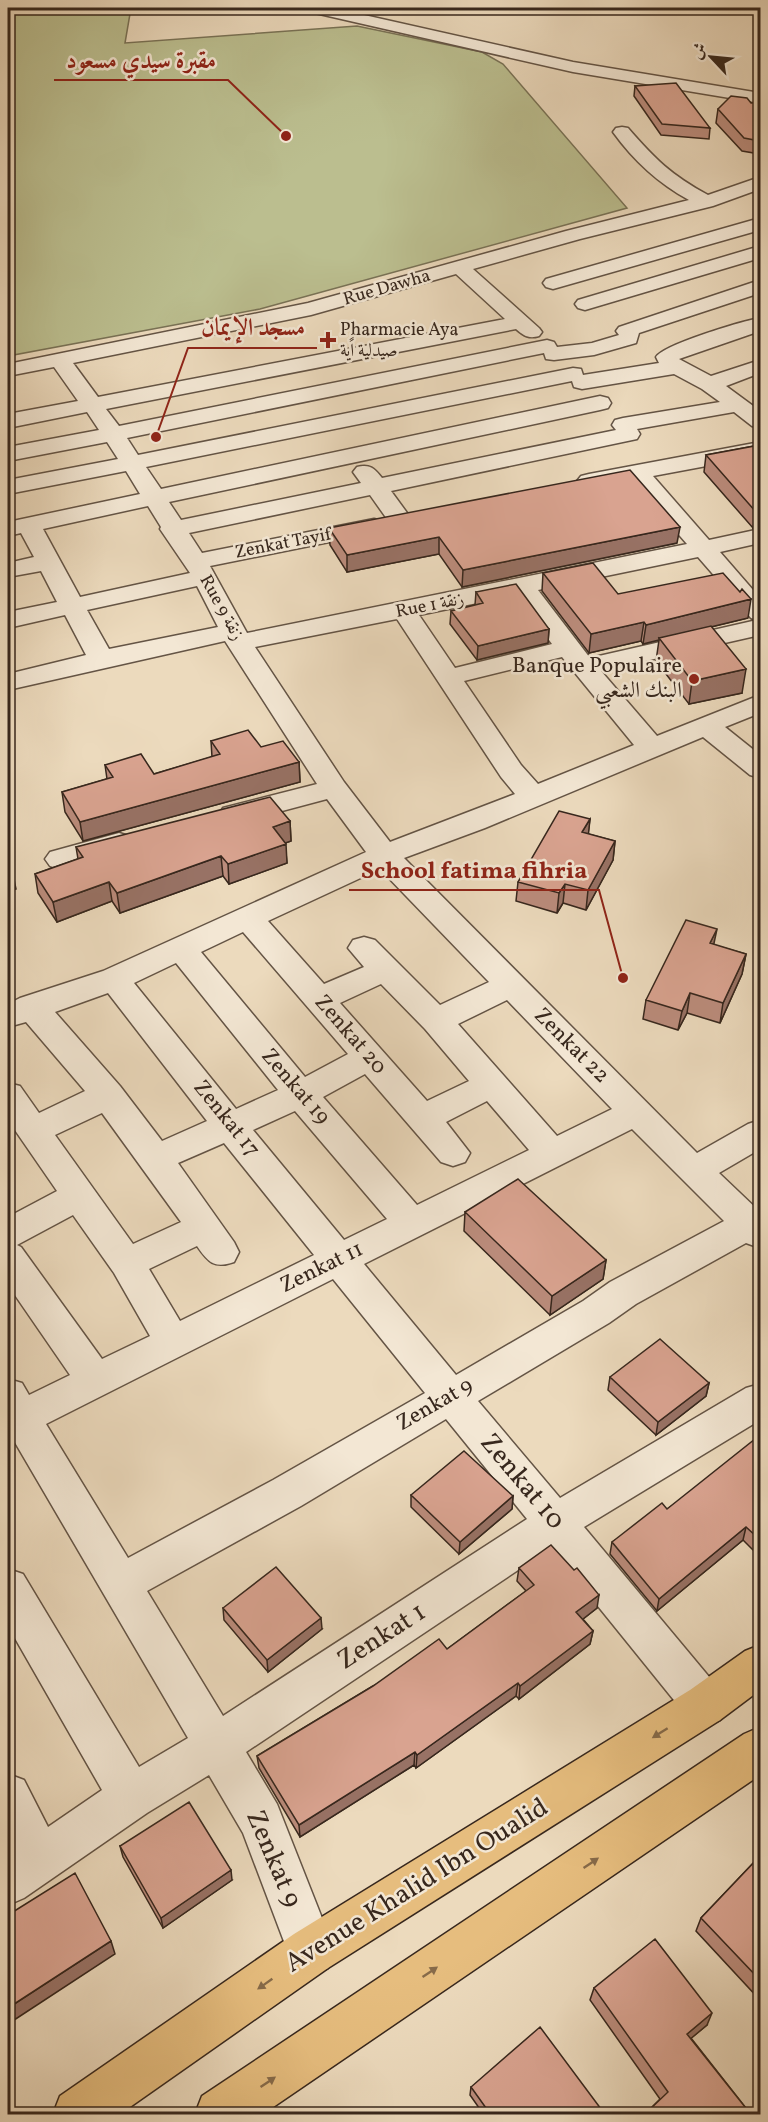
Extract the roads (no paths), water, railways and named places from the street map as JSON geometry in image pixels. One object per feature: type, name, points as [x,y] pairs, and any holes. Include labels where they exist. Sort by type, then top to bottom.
[{"type":"main road","name":"Avenue Khalid Ibn Oualid","points":[[78,2115],[311,1951],[705,1705],[760,1665]]},
{"type":"main road","points":[[220,2115],[760,1749]]},
{"type":"street","points":[[315,8],[573,67],[760,98]]},
{"type":"street","points":[[622,132],[651,166],[665,178],[760,221]]},
{"type":"street","name":"Rue Dawha","points":[[8,370],[311,309],[459,267],[522,263],[573,235],[713,200],[760,183]]},
{"type":"street","points":[[553,283],[760,221]]},
{"type":"street","points":[[585,304],[760,252]]},
{"type":"street","points":[[522,263],[628,334],[652,354],[673,361],[752,412]]},
{"type":"street","points":[[459,267],[551,350],[626,430],[647,470],[704,548],[760,613]]},
{"type":"street","points":[[8,454],[551,350],[594,349],[628,334],[756,290]]},
{"type":"street","points":[[8,421],[93,405],[273,355],[521,322]]},
{"type":"street","points":[[245,324],[273,355],[377,486]]},
{"type":"street","points":[[8,488],[129,462],[673,361],[760,324]]},
{"type":"street","name":"Rue 9 زنقة","points":[[60,361],[113,433],[129,462],[199,570],[237,637],[334,788],[384,855]]},
{"type":"street","points":[[710,384],[760,366]]},
{"type":"street","points":[[101,659],[74,606],[46,562],[18,526],[600,403]]},
{"type":"street","points":[[172,529],[626,430],[752,412]]},
{"type":"street","points":[[565,485],[760,449]]},
{"type":"street","name":"Zenkat Tayif","points":[[8,620],[74,606],[199,570],[412,518],[377,486]]},
{"type":"street","name":"Rue 1 زنقة","points":[[8,682],[101,659],[405,611],[760,536]]},
{"type":"street","points":[[8,570],[46,562]]},
{"type":"street","points":[[523,587],[576,658],[652,748]]},
{"type":"street","points":[[405,611],[511,771],[533,797]]},
{"type":"street","points":[[449,677],[760,627]]},
{"type":"street","points":[[20,1011],[114,979],[384,855],[533,797],[760,703]]},
{"type":"street","points":[[714,721],[760,727]]},
{"type":"street","points":[[714,721],[760,769]]},
{"type":"street","points":[[205,822],[334,788]]},
{"type":"street","points":[[60,859],[149,836]]},
{"type":"street","name":"Zenkat 22","points":[[384,855],[510,986],[755,1229]]},
{"type":"street","name":"Zenkat 20","points":[[248,918],[453,1153]]},
{"type":"street","name":"Zenkat 19","points":[[181,948],[246,1030],[412,1224]]},
{"type":"street","points":[[319,999],[375,959],[436,1021],[554,1154]]},
{"type":"street","name":"Zenkat 17","points":[[114,979],[337,1261]]},
{"type":"street","points":[[436,1021],[510,986]]},
{"type":"street","points":[[20,1011],[77,1055],[157,1158],[213,1239],[127,1263]]},
{"type":"street","points":[[157,1158],[301,1094],[369,1057]]},
{"type":"street","points":[[423,1118],[493,1084]]},
{"type":"street","points":[[8,1095],[127,1263],[173,1342]]},
{"type":"street","points":[[33,1131],[108,1095]]},
{"type":"street","name":"Zenkat 11","points":[[12,1412],[96,1380],[636,1112]]},
{"type":"street","points":[[694,1171],[760,1133]]},
{"type":"street","points":[[8,1234],[79,1196]]},
{"type":"street","name":"Zenkat 9","points":[[120,1584],[287,1493],[596,1312],[623,1293],[755,1229]]},
{"type":"street","points":[[8,1257],[96,1380]]},
{"type":"street","name":"Zenkat 10","points":[[337,1261],[556,1522],[705,1705]]},
{"type":"street","name":"Zenkat 1","points":[[24,1870],[131,1797],[216,1746],[556,1522],[760,1400]]},
{"type":"street","name":"Zenkat 9","points":[[12,1412],[120,1584],[261,1820],[311,1951]]},
{"type":"street","points":[[8,1588],[131,1797]]},
{"type":"street","points":[[8,1796],[24,1870]]},
{"type":"place","name":"مقبرة سيدي مسعود","points":[[286,136]]},
{"type":"place","name":"Pharmacie Aya صيدلية اًية","points":[[328,340]]},
{"type":"place","name":"مسجد الإيمان","points":[[156,437]]},
{"type":"place","name":"Banque Populaire البنك الشعبي","points":[[694,679]]},
{"type":"place","name":"School fatima fihria","points":[[623,978]]}]
